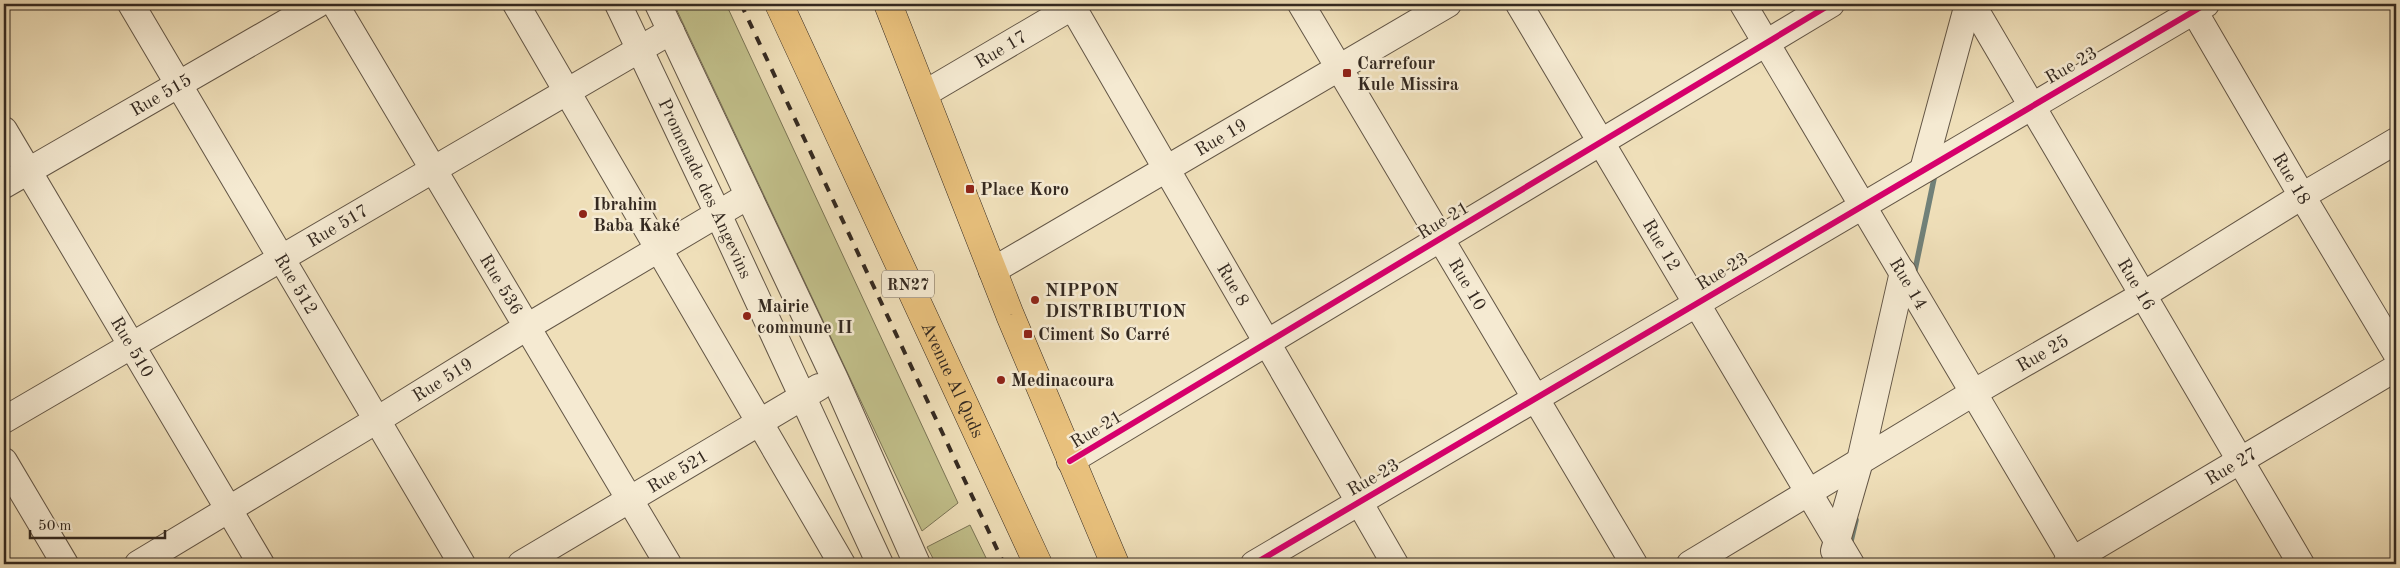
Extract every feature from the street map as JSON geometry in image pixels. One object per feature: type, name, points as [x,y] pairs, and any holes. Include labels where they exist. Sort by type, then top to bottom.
[{"type":"main road","name":"Avenue Al Quds","points":[[779,4],[1038,564]]},
{"type":"main road","points":[[888,4],[992,271],[1070,461],[1115,564]]},
{"type":"street","name":"Rue 512","points":[[131,4],[462,564]]},
{"type":"street","name":"Rue 515","points":[[4,185],[318,4]]},
{"type":"street","name":"Rue 536","points":[[335,4],[668,564]]},
{"type":"street","points":[[516,4],[842,564]]},
{"type":"street","name":"Promenade des Angevins","points":[[618,4],[718,214],[880,564]]},
{"type":"street","name":"Promenade des Angevins","points":[[658,4],[835,378],[917,564]]},
{"type":"street","name":"Rue 10","points":[[1301,4],[1634,564]]},
{"type":"street","name":"Rue 19","points":[[992,271],[1448,4]]},
{"type":"street","name":"Rue 12","points":[[1519,4],[1808,492],[1833,552],[1851,564]]},
{"type":"street","name":"Rue 14","points":[[1743,4],[1903,272],[2071,563]]},
{"type":"street","name":"Rue 21","points":[[1070,461],[1831,4]]},
{"type":"street","points":[[1923,170],[1970,4]]},
{"type":"street","name":"Rue 16","points":[[1970,4],[2032,106],[2300,564]]},
{"type":"street","name":"Rue 17","points":[[924,94],[1074,5]]},
{"type":"street","name":"Rue 8","points":[[1074,5],[1395,564]]},
{"type":"street","name":"Rue 23","points":[[1254,564],[2032,106],[2197,6]]},
{"type":"street","name":"Rue 18","points":[[2197,6],[2302,196],[2396,353]]},
{"type":"street","name":"Rue 517","points":[[4,420],[671,31]]},
{"type":"street","name":"Rue 510","points":[[4,130],[261,564]]},
{"type":"street","name":"Rue 25","points":[[1690,564],[1973,393],[2143,295],[2302,196],[2396,141]]},
{"type":"street","name":"Rue 519","points":[[138,564],[527,327],[748,196]]},
{"type":"street","points":[[1833,552],[1860,461],[1903,272]]},
{"type":"street","name":"Rue 27","points":[[2071,563],[2396,368]]},
{"type":"street","name":"Rue 521","points":[[521,564],[835,378]]},
{"type":"street","points":[[4,461],[65,564]]},
{"type":"shaded area","points":[[674,4],[726,4],[958,503],[922,531]]},
{"type":"shaded area","points":[[970,525],[989,564],[936,564],[927,547]]},
{"type":"waterway","points":[[1914,275],[1935,174]]},
{"type":"waterway","points":[[1850,545],[1856,520]]},
{"type":"railway","points":[[741,4],[1004,564]]},
{"type":"cycle path","points":[[1070,461],[1831,4]]},
{"type":"cycle path","points":[[1254,564],[2206,4]]},
{"type":"place","name":"Carrefour Kule Missira","points":[[1347,73]]},
{"type":"place","name":"Place Koro","points":[[970,189]]},
{"type":"place","name":"Ibrahim Baba Kaké","points":[[583,214]]},
{"type":"place","name":"NIPPON DISTRIBUTION","points":[[1035,300]]},
{"type":"place","name":"Mairie commune II","points":[[747,316]]},
{"type":"place","name":"Ciment So Carré","points":[[1028,334]]},
{"type":"place","name":"Medinacoura","points":[[1001,380]]}]
